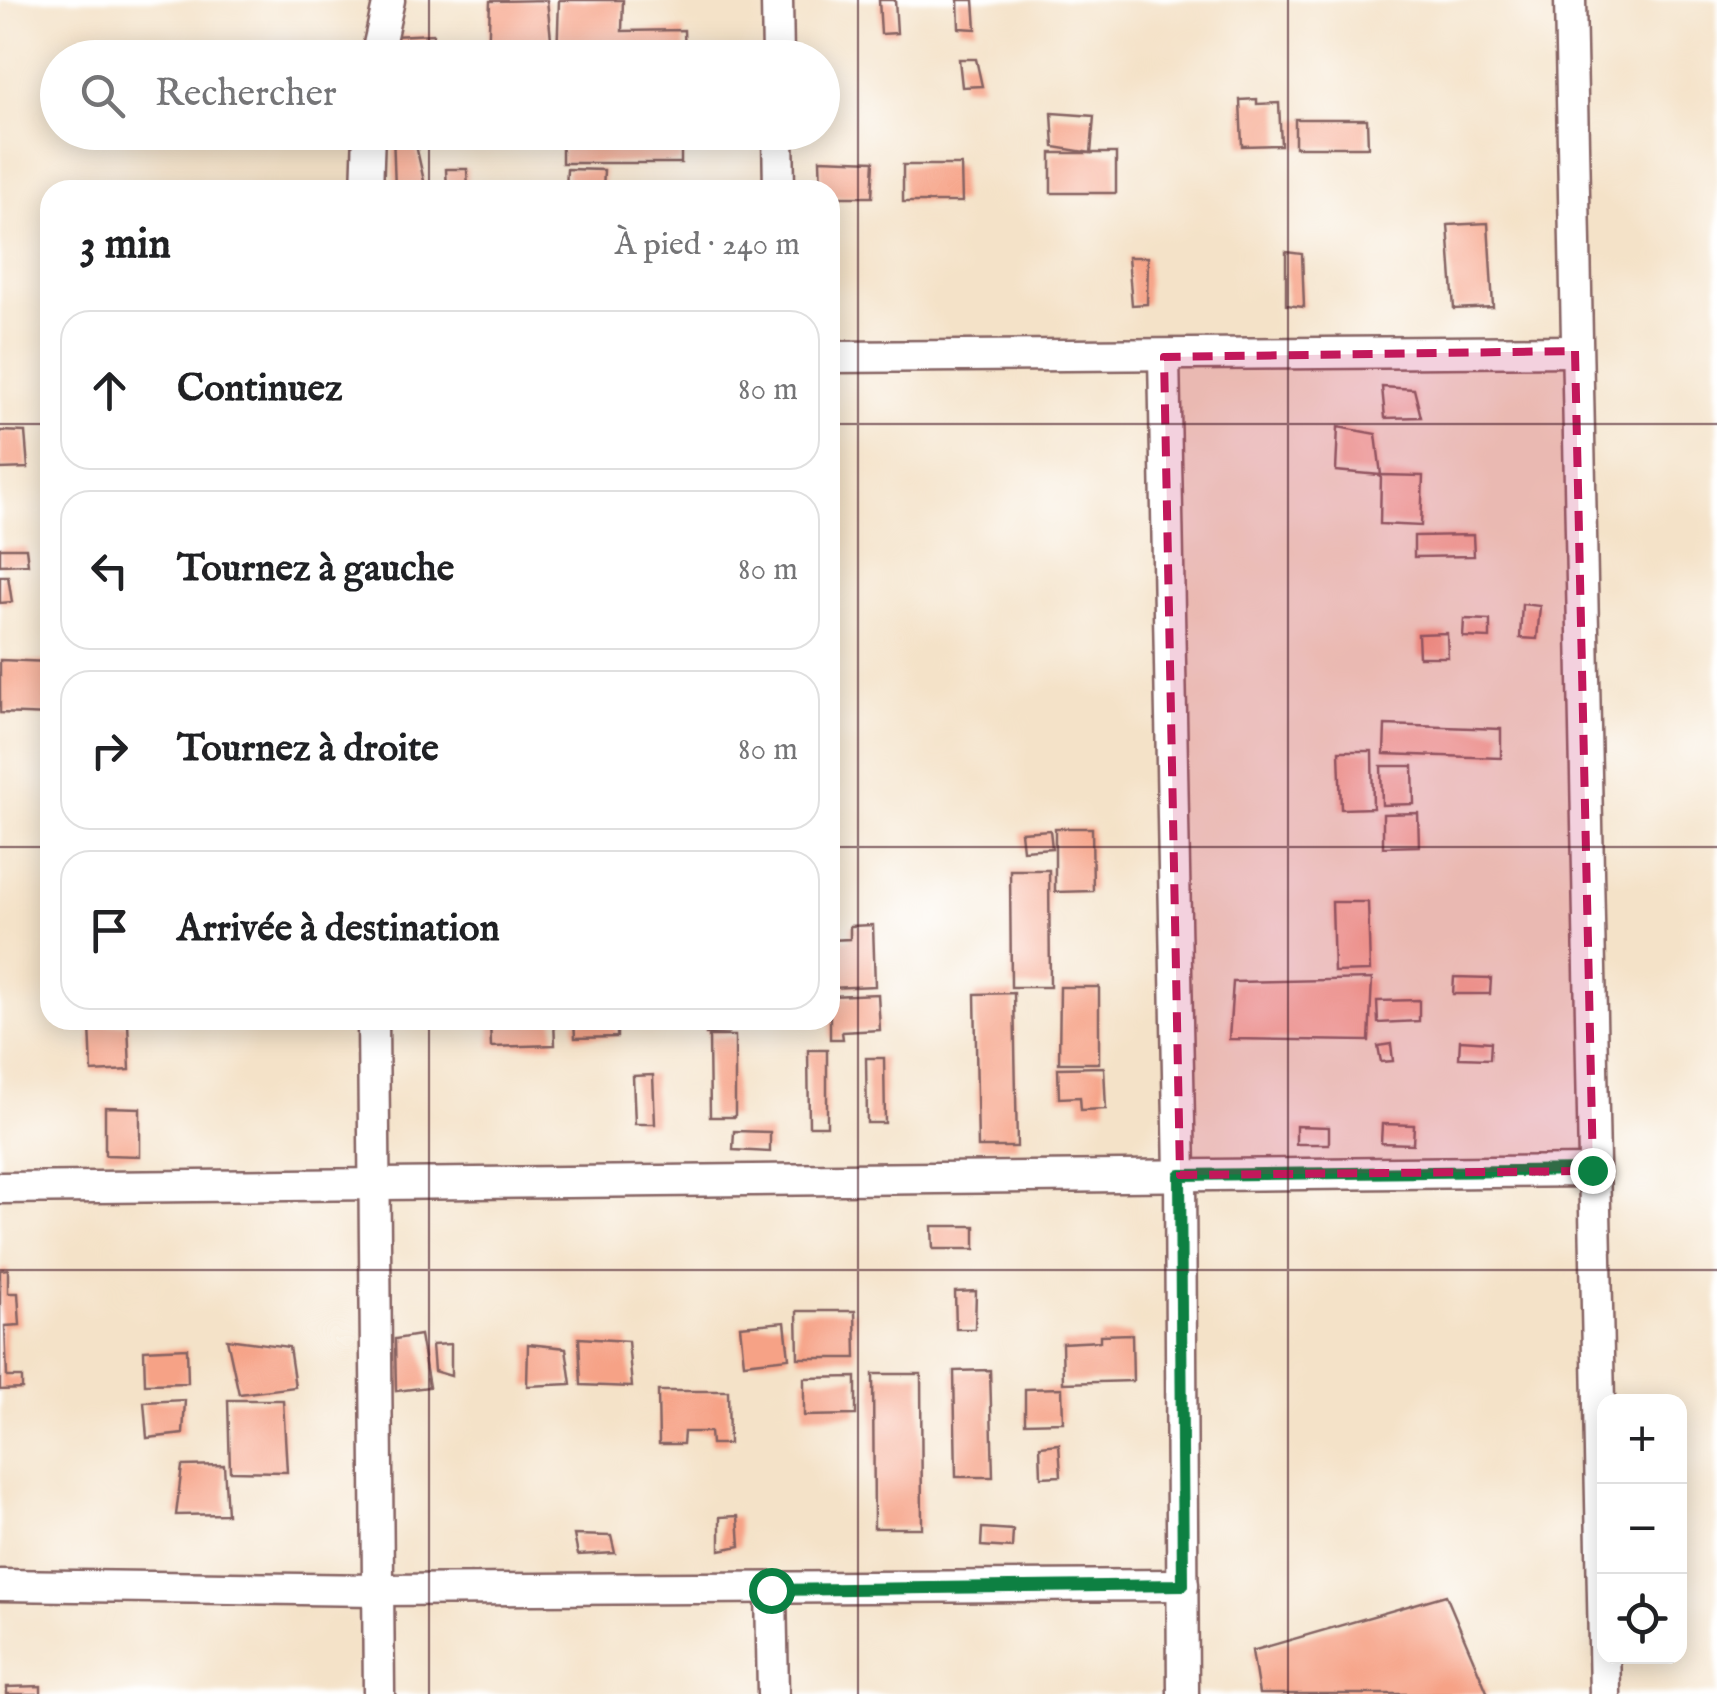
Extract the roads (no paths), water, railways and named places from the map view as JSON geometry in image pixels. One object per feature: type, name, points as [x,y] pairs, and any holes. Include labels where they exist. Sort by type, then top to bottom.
[{"type":"street","points":[[380,40],[388,0]]},
{"type":"street","points":[[777,0],[778,40]]},
{"type":"street","points":[[1570,0],[1605,1694]]},
{"type":"street","points":[[367,180],[368,150]]},
{"type":"street","points":[[778,150],[779,180]]},
{"type":"street","points":[[840,357],[1575,352]]},
{"type":"street","points":[[1164,357],[1180,1175],[1184,1694]]},
{"type":"street","points":[[373,1030],[379,1694]]},
{"type":"street","points":[[0,1188],[1592,1170]]},
{"type":"street","points":[[0,1585],[771,1590],[1183,1585]]},
{"type":"street","points":[[771,1590],[773,1694]]}]
